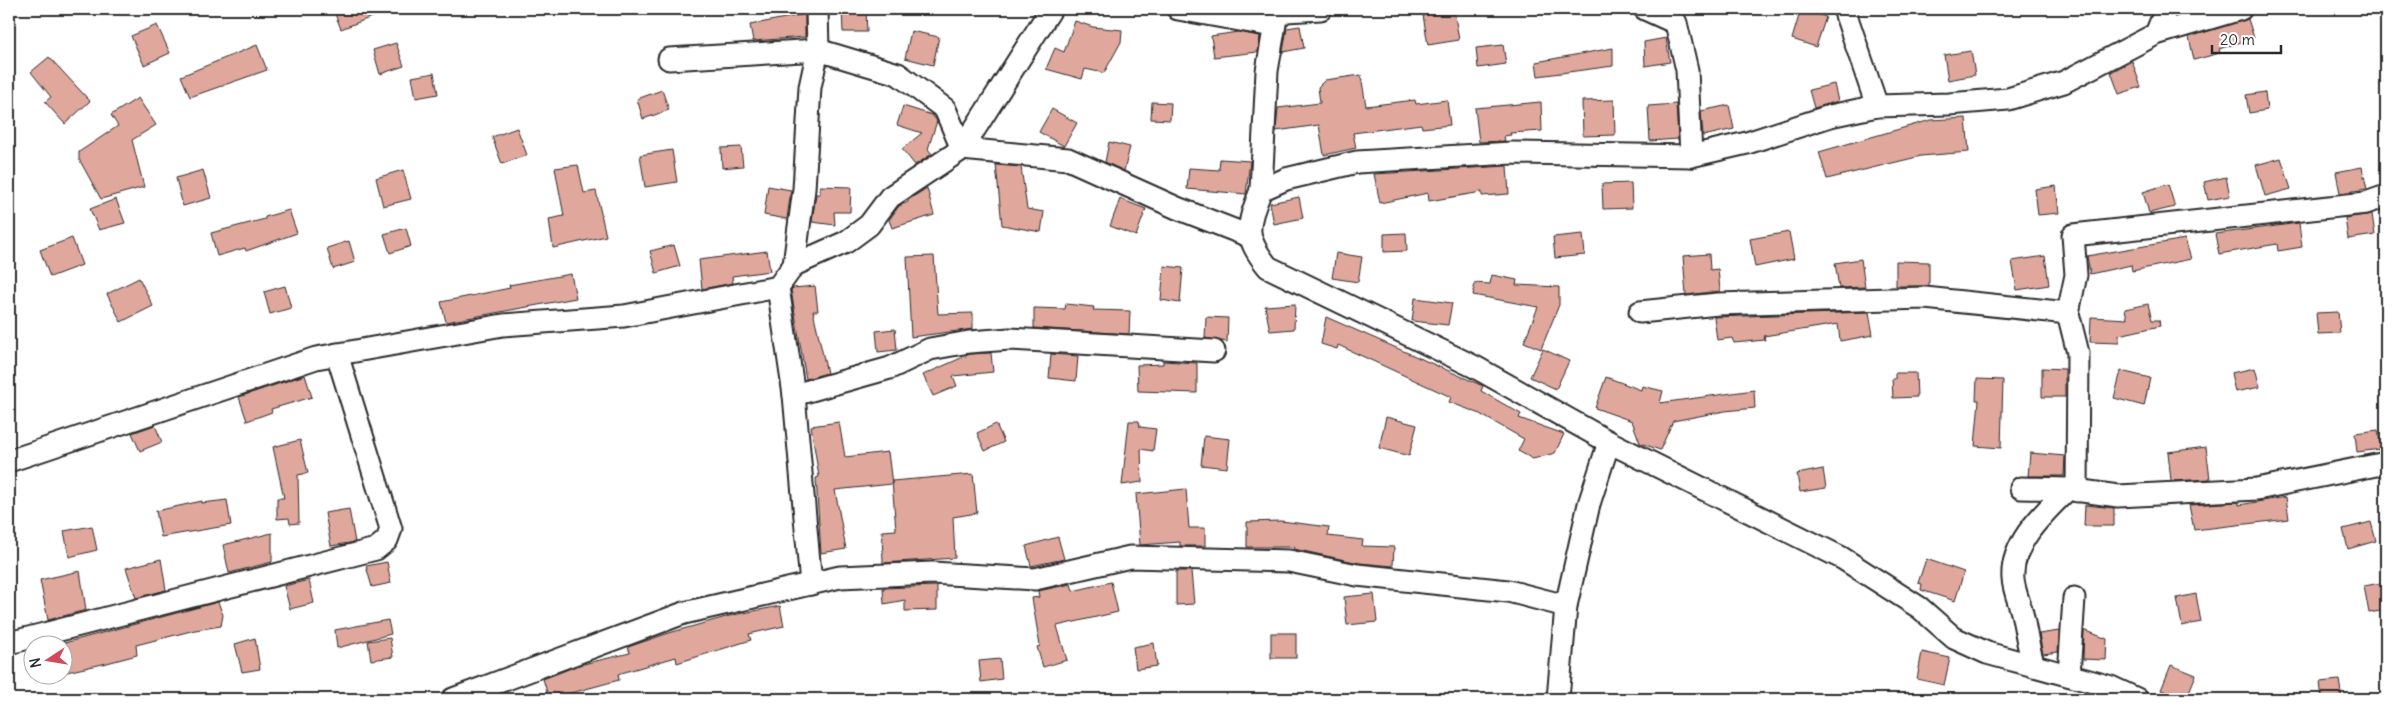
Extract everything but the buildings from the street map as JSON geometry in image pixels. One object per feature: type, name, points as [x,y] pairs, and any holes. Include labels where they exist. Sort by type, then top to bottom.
[{"type":"street","points":[[9,462],[316,358],[503,325],[624,316],[778,287],[794,265],[804,189],[810,87],[818,50],[816,9]]},
{"type":"street","points":[[794,265],[846,242],[869,225],[890,197],[962,149],[1051,9]]},
{"type":"street","points":[[1178,9],[1273,26]]},
{"type":"street","points":[[1321,9],[1286,11],[1276,18],[1273,26],[1267,71],[1261,190],[1252,211],[1248,236],[1254,251],[1268,267],[1475,367],[1609,442],[1842,558],[1920,608],[1954,638],[1987,653],[2034,666],[2080,685],[2111,687],[2137,699]]},
{"type":"street","points":[[1645,9],[1676,23],[1683,44],[1691,156]]},
{"type":"street","points":[[1844,9],[1877,106]]},
{"type":"street","points":[[2156,34],[2166,9]]},
{"type":"street","points":[[1261,190],[1286,179],[1357,162],[1512,153],[1691,156],[1747,143],[1830,116],[1877,106],[1949,104],[2008,99],[2064,82],[2156,34],[2241,9]]},
{"type":"street","points":[[668,59],[818,50],[898,74],[945,109],[962,149]]},
{"type":"street","points":[[962,149],[1068,159],[1178,208],[1248,236]]},
{"type":"street","points":[[2034,666],[2028,648],[2022,614],[2014,590],[2014,562],[2032,526],[2072,490],[2078,353],[2068,313],[2076,275],[2073,235],[2366,203],[2386,196]]},
{"type":"street","points":[[778,287],[794,395],[811,584]]},
{"type":"street","points":[[1640,312],[1718,304],[1925,298],[2068,313]]},
{"type":"street","points":[[794,395],[890,368],[930,349],[969,342],[1010,339],[1214,351]]},
{"type":"street","points":[[9,642],[376,549],[387,540],[391,529],[337,354]]},
{"type":"street","points":[[1558,699],[1566,606],[1589,504],[1609,442]]},
{"type":"street","points":[[2021,488],[2072,490],[2118,496],[2257,489],[2386,463]]},
{"type":"street","points":[[453,699],[684,613],[840,577],[932,573],[1035,579],[1130,557],[1288,561],[1357,575],[1508,591],[1566,606]]},
{"type":"street","points":[[2074,598],[2080,685]]}]
